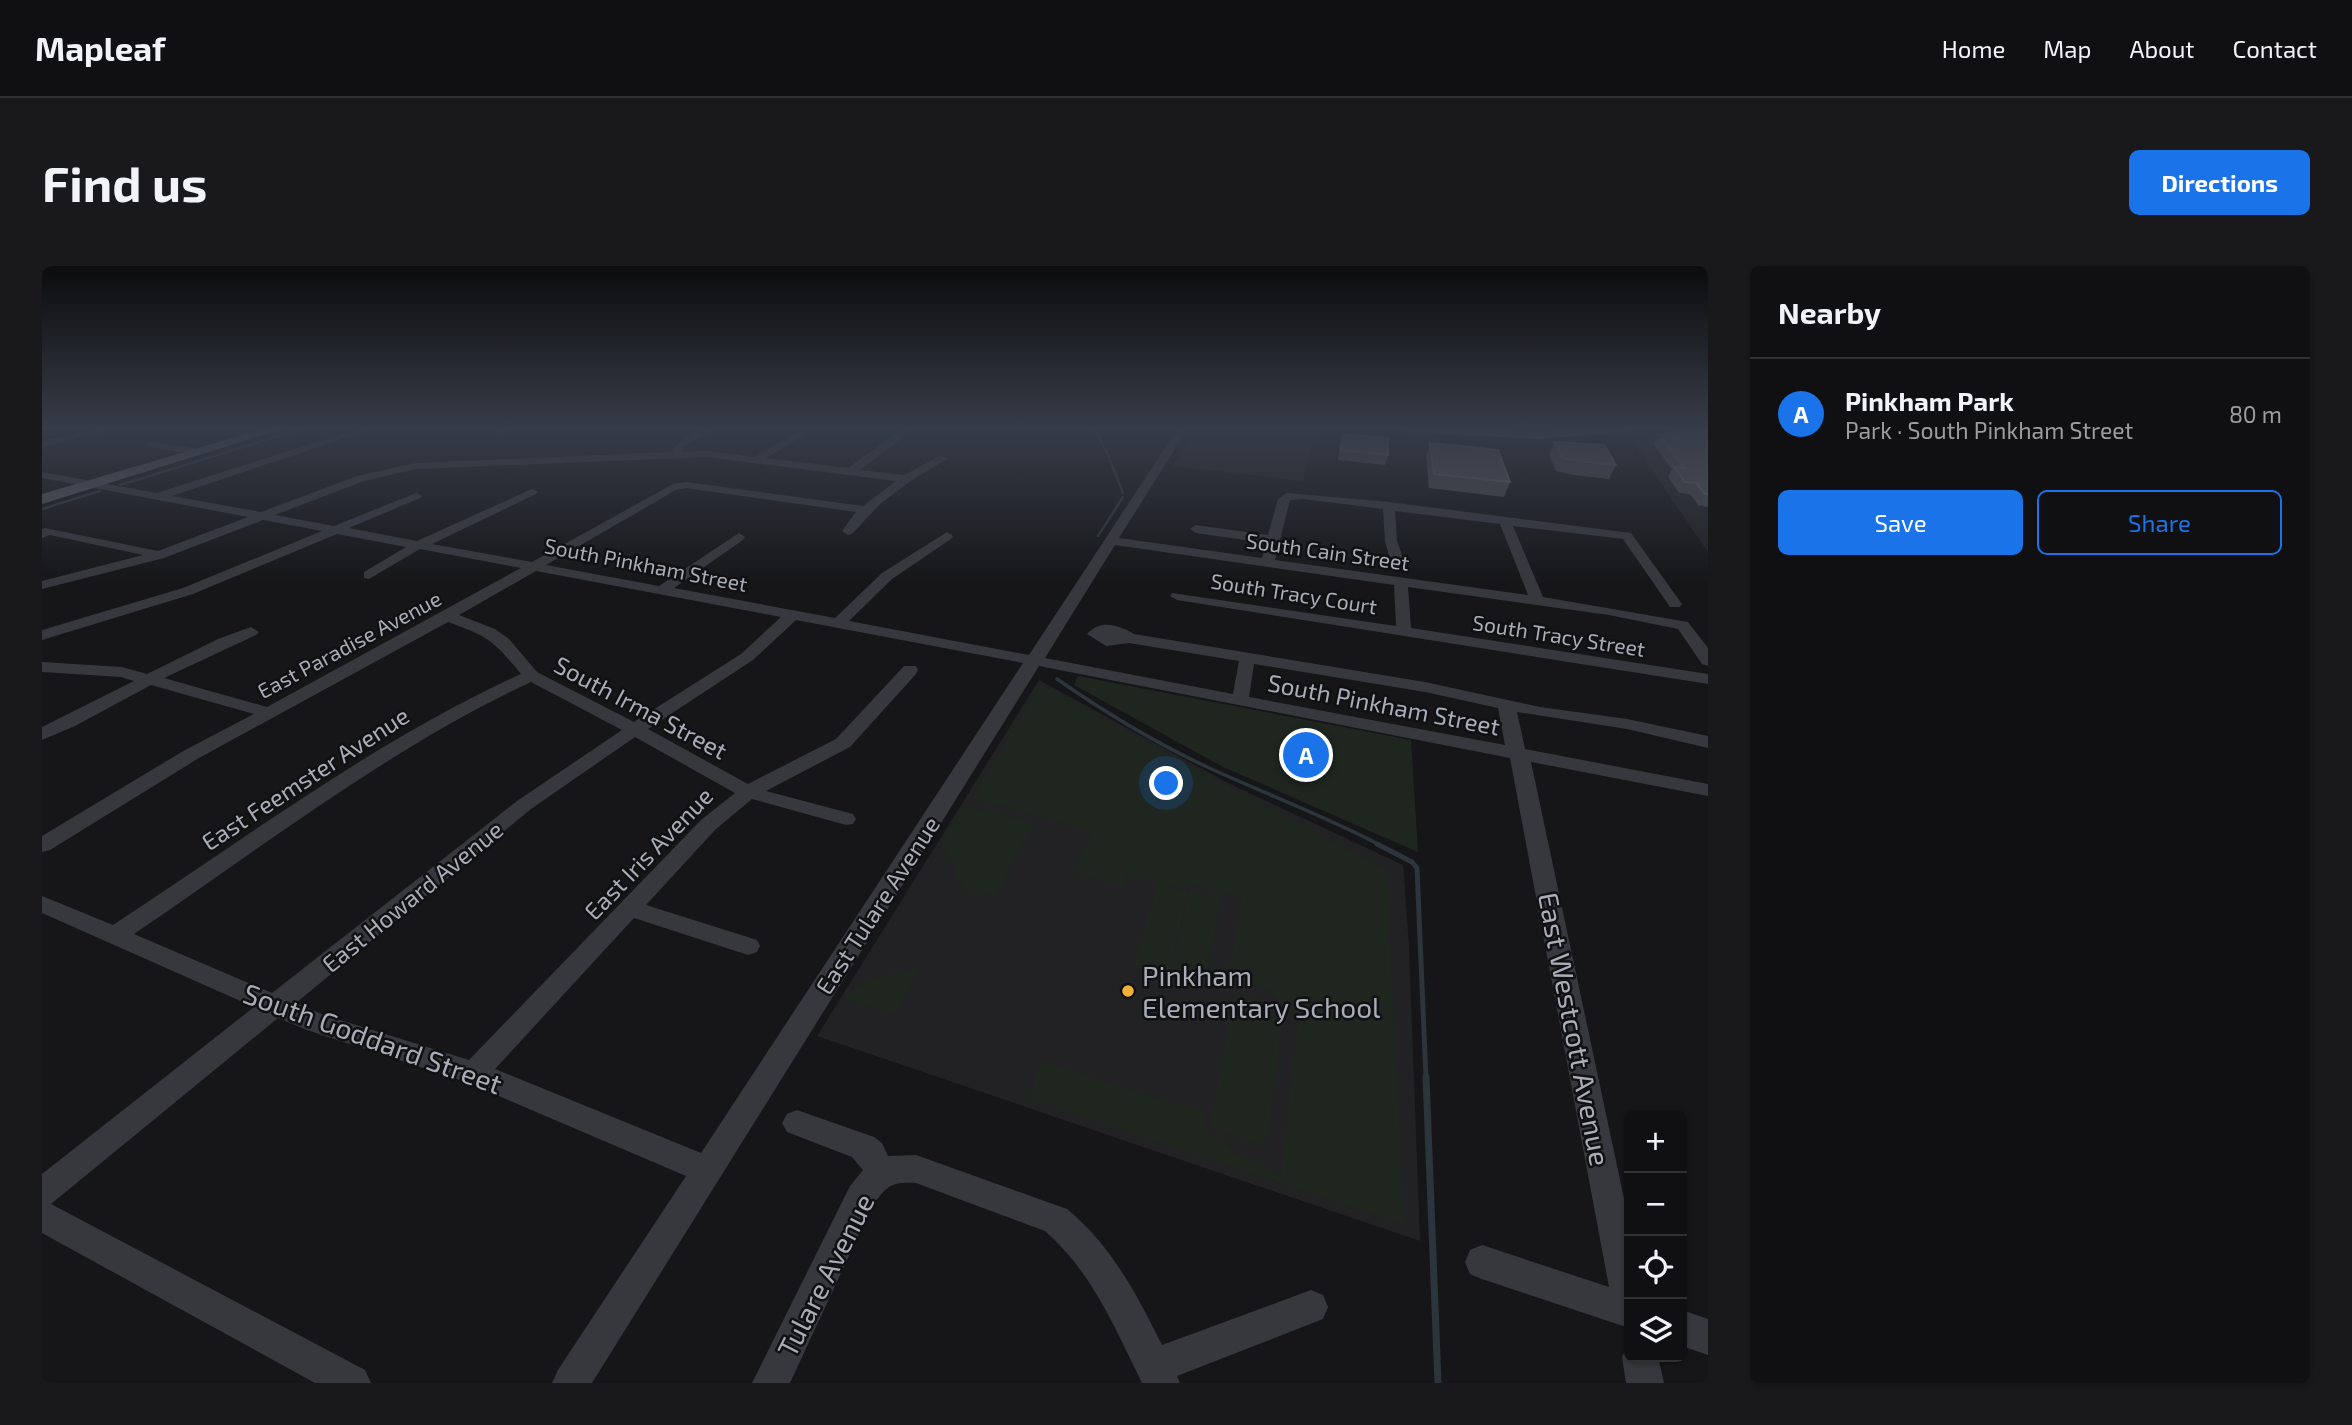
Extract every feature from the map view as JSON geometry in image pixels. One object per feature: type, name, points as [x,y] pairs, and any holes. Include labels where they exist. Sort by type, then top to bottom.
[{"type":"main road","points":[[42,499],[105,480]]},
{"type":"street","name":"South Pinkham Street","points":[[70,480],[838,623],[1708,790]]},
{"type":"street","points":[[157,496],[207,480]]},
{"type":"street","points":[[42,585],[159,555],[355,480]]},
{"type":"street","points":[[848,531],[853,520],[863,510],[904,480]]},
{"type":"street","name":"East Tulare Avenue","points":[[571,1383],[1150,480]]},
{"type":"street","name":"East Paradise Avenue","points":[[42,845],[192,754],[267,712],[353,669],[678,485],[863,510]]},
{"type":"street","points":[[369,575],[419,545],[531,492]]},
{"type":"street","points":[[42,635],[188,591],[416,496]]},
{"type":"street","points":[[1267,564],[1284,499],[1292,496],[1627,536],[1675,604]]},
{"type":"street","points":[[1389,506],[1391,541],[1399,566]]},
{"type":"street","points":[[1505,520],[1538,603]]},
{"type":"street","points":[[1196,529],[1273,540]]},
{"type":"street","points":[[46,533],[159,555]]},
{"type":"street","points":[[838,623],[887,576],[947,536]]},
{"type":"street","points":[[662,590],[739,537]]},
{"type":"street","name":"South Cain Street","points":[[1111,541],[1683,625],[1690,631],[1708,661]]},
{"type":"street","points":[[1401,583],[1404,631]]},
{"type":"street","name":"South Tracy Court","points":[[1177,596],[1404,631]]},
{"type":"street","name":"East Howard Avenue","points":[[42,1193],[524,805],[747,657],[792,615]]},
{"type":"street","name":"South Irma Street","points":[[446,616],[490,632],[503,642],[531,676],[636,729],[748,792],[846,819]]},
{"type":"street","name":"South Tracy Street","points":[[1404,631],[1708,679]]},
{"type":"street","points":[[42,734],[88,713],[197,653],[251,632]]},
{"type":"street","name":"South Pinkham Street","points":[[1129,638],[1425,687],[1506,705],[1627,724],[1708,742]]},
{"type":"street","name":"South Pinkham Street","points":[[1240,701],[1247,659]]},
{"type":"street","points":[[42,667],[111,670],[151,678],[267,712]]},
{"type":"street","name":"East Iris Avenue","points":[[474,1073],[708,825],[748,792],[843,743],[910,670]]},
{"type":"street","name":"East Feemster Avenue","points":[[115,935],[407,740],[459,710],[531,676]]},
{"type":"street","name":"South Pinkham Street","points":[[1506,705],[1518,755]]},
{"type":"street","name":"East Westcott Avenue","points":[[1518,755],[1628,1299]]},
{"type":"street","name":"South Goddard Street","points":[[42,904],[316,1023],[474,1073],[706,1170]]},
{"type":"street","points":[[630,908],[748,946]]},
{"type":"street","points":[[797,1124],[863,1147],[871,1153],[880,1172]]},
{"type":"street","name":"Tulare Avenue","points":[[771,1383],[861,1196],[880,1172],[894,1168],[916,1169],[1056,1220],[1074,1233],[1094,1255],[1157,1375]]},
{"type":"street","points":[[42,1216],[352,1383]]},
{"type":"street","points":[[1482,1262],[1624,1309]]},
{"type":"street","points":[[1157,1375],[1311,1307]]},
{"type":"street","points":[[1687,1330],[1708,1337]]},
{"type":"street","points":[[1641,1362],[1645,1383]]},
{"type":"shaded area","points":[[1659,480],[1708,480],[1708,552]]},
{"type":"shaded area","points":[[1078,676],[1411,740],[1418,852],[1223,767],[1074,685]]},
{"type":"shaded area","name":"Pinkham Elementary School","points":[[1039,680],[1228,783],[1403,865],[1409,946],[1420,1241],[817,1036]]},
{"type":"shaded area","points":[[1040,683],[1386,869],[1404,1225],[1028,1098],[1042,1061],[1204,1112],[1203,1124],[1214,1138],[1225,1142],[1234,1153],[1262,1163],[1280,1178],[1298,1022],[1267,989],[1227,978],[1242,898],[1179,883],[1180,874],[1176,886],[1166,885],[1188,891],[1179,930],[1160,925],[1179,931],[1168,974],[1134,964],[1158,882],[1128,874],[1123,887],[1084,876],[1075,870],[1092,831],[972,799]]},
{"type":"shaded area","points":[[969,807],[1034,822],[996,897],[968,890],[954,873],[956,868],[942,841],[961,808]]},
{"type":"shaded area","points":[[1190,891],[1221,899],[1204,984],[1170,974]]},
{"type":"shaded area","points":[[919,968],[894,1015],[846,999],[858,986],[866,982]]},
{"type":"shaded area","points":[[1234,993],[1261,1000],[1282,1023],[1267,1141],[1258,1145],[1219,1131],[1211,1123]]},
{"type":"building","points":[[1684,480],[1708,480],[1708,495],[1696,483]]},
{"type":"waterway","points":[[120,485],[136,480]]},
{"type":"waterway","points":[[1118,480],[1123,493]]},
{"type":"waterway","points":[[42,509],[100,491]]},
{"type":"waterway","points":[[1098,536],[1123,497]]},
{"type":"waterway","points":[[1057,679],[1129,726],[1186,757],[1380,845]]},
{"type":"waterway","points":[[1377,844],[1412,862],[1417,868],[1426,1078]]},
{"type":"waterway","points":[[1426,1077],[1438,1383]]},
{"type":"place","name":"Pinkham Park","points":[[1306,755]]},
{"type":"place","name":"Pinkham Elementary School","points":[[1128,991]]}]
